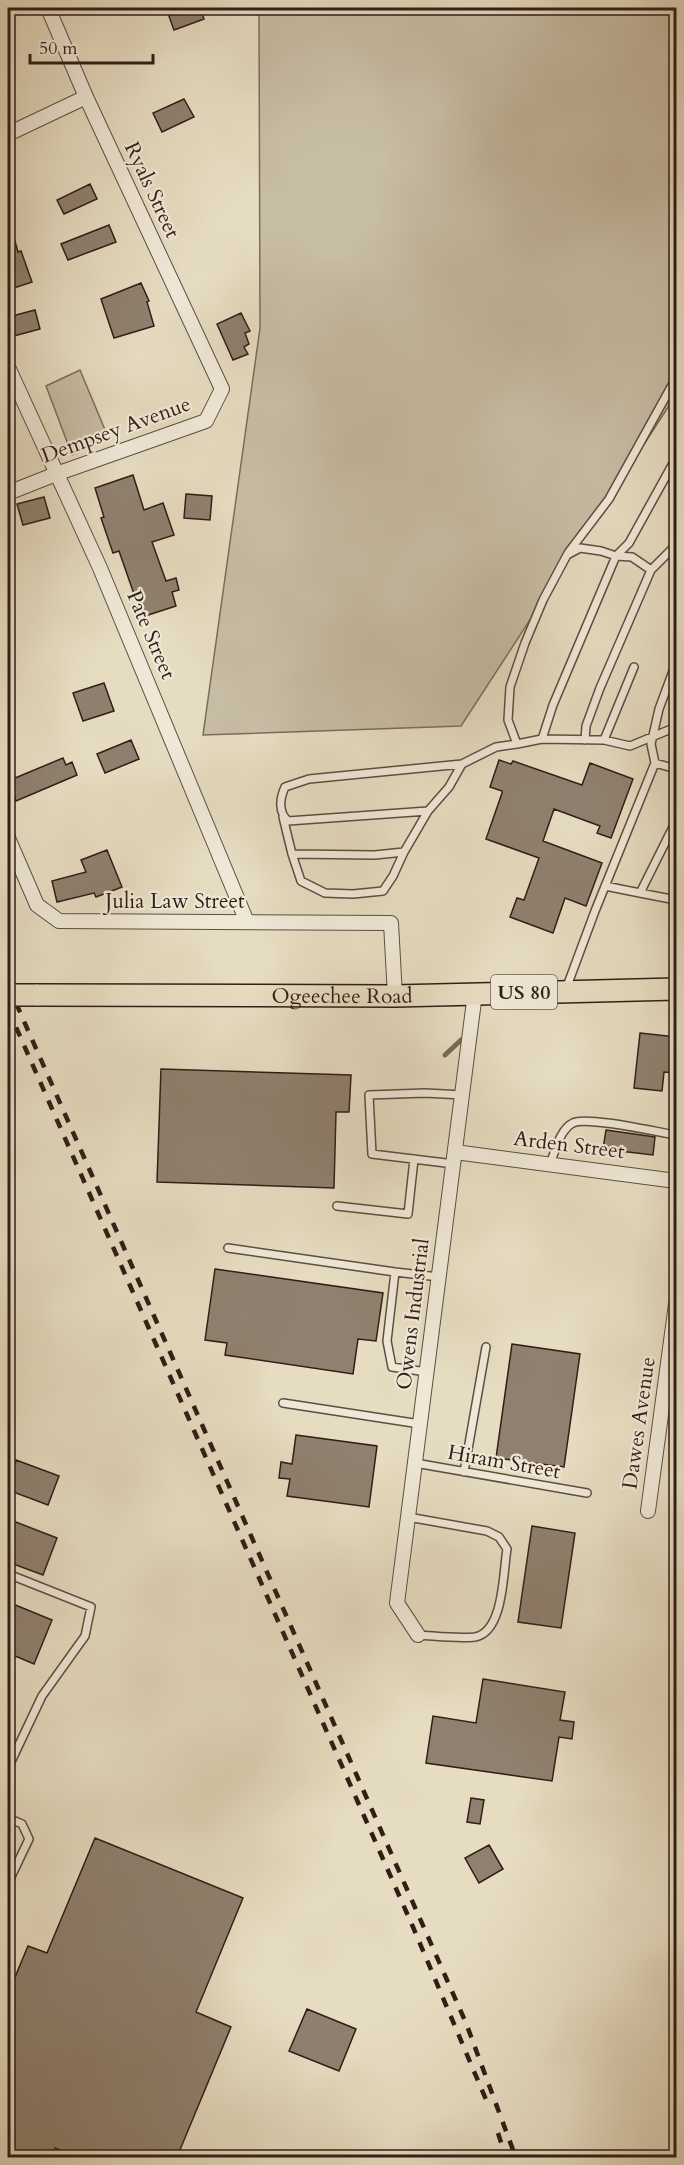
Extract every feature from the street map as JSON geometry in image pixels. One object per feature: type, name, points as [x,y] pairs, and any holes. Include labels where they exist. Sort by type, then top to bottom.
[{"type":"main road","name":"Ogeechee Road","points":[[8,995],[395,996],[676,990]]},
{"type":"street","name":"Ryals Street","points":[[48,8],[86,97],[222,389]]},
{"type":"street","points":[[8,134],[86,97]]},
{"type":"street","name":"Pate Street","points":[[8,367],[100,568],[247,922]]},
{"type":"street","name":"Dempsey Avenue","points":[[8,493],[206,421],[222,389]]},
{"type":"street","name":"Julia Law Street","points":[[8,838],[37,905],[59,921],[391,923],[395,996]]},
{"type":"street","name":"Owens Industrial","points":[[418,1635],[397,1603],[475,993]]},
{"type":"street","name":"Arden Street","points":[[454,1158],[550,1164],[676,1181]]},
{"type":"street","name":"Dawes Avenue","points":[[648,1511],[676,1304]]},
{"type":"lane","points":[[517,744],[508,720],[510,687],[539,610],[567,555],[609,499],[676,378]]},
{"type":"lane","points":[[542,739],[553,705],[616,556],[629,543],[676,458]]},
{"type":"lane","points":[[585,740],[586,726],[600,688],[651,570],[672,549],[676,541]]},
{"type":"lane","points":[[567,555],[580,548],[601,551],[616,556],[632,557],[651,570]]},
{"type":"lane","points":[[565,992],[655,763],[652,737],[659,709],[676,663]]},
{"type":"lane","points":[[604,740],[634,667]]},
{"type":"lane","points":[[462,764],[449,786],[428,811],[383,891],[353,894],[325,893],[301,880],[283,817],[280,798],[285,787],[309,779],[462,764],[496,747],[542,739],[604,740],[630,746],[676,727]]},
{"type":"lane","points":[[655,763],[676,769]]},
{"type":"lane","points":[[283,817],[288,821],[428,811]]},
{"type":"lane","points":[[640,893],[676,821]]},
{"type":"lane","points":[[292,854],[375,855],[404,852]]},
{"type":"lane","points":[[605,886],[676,900]]},
{"type":"lane","points":[[454,1158],[414,1159],[372,1154],[369,1095],[425,1093],[463,1095]]},
{"type":"lane","points":[[550,1164],[564,1130],[573,1123],[591,1121],[676,1134]]},
{"type":"lane","points":[[337,1206],[408,1214],[414,1159]]},
{"type":"lane","points":[[228,1248],[439,1277]]},
{"type":"lane","points":[[395,1272],[387,1341],[392,1367],[427,1372]]},
{"type":"lane","points":[[465,1472],[486,1347]]},
{"type":"lane","points":[[283,1403],[420,1424]]},
{"type":"lane","name":"Hiram Street","points":[[415,1464],[587,1493]]},
{"type":"lane","points":[[408,1517],[487,1531],[499,1537],[507,1549],[498,1613],[492,1626],[477,1636],[418,1635]]},
{"type":"lane","points":[[8,1574],[91,1607],[85,1636],[42,1696],[8,1768]]},
{"type":"lane","points":[[8,1818],[22,1824],[29,1839],[8,1883]]},
{"type":"shaded area","points":[[259,8],[676,8],[676,395],[461,726],[203,735],[260,328]]},
{"type":"shaded area","points":[[80,370],[108,437],[72,455],[46,386]]},
{"type":"building","points":[[166,8],[200,8],[204,19],[174,30]]},
{"type":"building","points":[[184,99],[194,117],[162,132],[153,113]]},
{"type":"building","points":[[90,184],[97,199],[64,214],[57,200]]},
{"type":"building","points":[[109,225],[116,242],[68,260],[61,244]]},
{"type":"building","points":[[11,227],[18,252],[21,251],[32,282],[8,290],[8,228]]},
{"type":"building","points":[[141,283],[149,301],[147,302],[154,326],[114,338],[101,299]]},
{"type":"building","points":[[35,310],[40,329],[10,337],[8,317]]},
{"type":"building","points":[[241,313],[250,331],[245,333],[249,344],[244,347],[248,354],[233,360],[217,324]]},
{"type":"building","points":[[133,475],[144,510],[163,503],[174,535],[152,542],[166,581],[176,578],[179,590],[172,592],[176,606],[142,617],[119,551],[113,553],[101,518],[104,517],[95,488]]},
{"type":"building","points":[[186,494],[212,496],[210,520],[184,518]]},
{"type":"building","points":[[44,497],[50,518],[23,525],[17,504]]},
{"type":"building","points":[[104,683],[114,711],[83,721],[73,693]]},
{"type":"building","points":[[131,740],[139,759],[105,773],[97,754]]},
{"type":"building","points":[[63,758],[66,765],[72,762],[77,775],[16,801],[8,781]]},
{"type":"building","points":[[499,760],[511,764],[513,761],[582,785],[590,763],[633,779],[611,838],[597,833],[600,826],[554,809],[543,841],[602,863],[586,906],[565,898],[553,933],[510,917],[517,898],[524,900],[539,858],[486,839],[502,793],[490,787]]},
{"type":"building","points":[[107,850],[122,887],[96,897],[94,893],[57,902],[52,881],[86,872],[81,860]]},
{"type":"building","points":[[640,1033],[676,1037],[676,1073],[664,1072],[662,1091],[634,1088]]},
{"type":"building","points":[[161,1069],[351,1075],[349,1112],[336,1112],[334,1188],[157,1182]]},
{"type":"building","points":[[606,1130],[655,1137],[653,1155],[603,1149]]},
{"type":"building","points":[[215,1269],[383,1293],[376,1341],[358,1339],[353,1374],[225,1355],[227,1343],[205,1340]]},
{"type":"building","points":[[512,1344],[580,1354],[564,1467],[496,1458]]},
{"type":"building","points":[[296,1435],[377,1446],[369,1507],[287,1496],[290,1479],[279,1478],[281,1462],[292,1464]]},
{"type":"building","points":[[16,1460],[59,1476],[48,1505],[8,1490],[8,1482]]},
{"type":"building","points":[[8,1519],[57,1538],[43,1575],[8,1562]]},
{"type":"building","points":[[532,1526],[575,1533],[561,1628],[518,1622]]},
{"type":"building","points":[[8,1602],[52,1620],[34,1664],[8,1653]]},
{"type":"building","points":[[483,1679],[565,1692],[560,1720],[574,1722],[572,1739],[559,1737],[552,1781],[426,1763],[433,1716],[476,1723]]},
{"type":"building","points":[[471,1798],[484,1800],[480,1824],[467,1822]]},
{"type":"building","points":[[95,1838],[243,1898],[196,2012],[231,2027],[177,2157],[79,2157],[55,2148],[51,2157],[8,2157],[8,1994],[28,1946],[47,1953]]},
{"type":"building","points":[[489,1845],[503,1869],[479,1883],[465,1858]]},
{"type":"building","points":[[307,2009],[356,2029],[339,2071],[289,2051]]},
{"type":"waterway","points":[[445,1055],[461,1040]]},
{"type":"railway","points":[[8,985],[466,2023],[516,2158]]},
{"type":"railway","points":[[8,1009],[413,1927],[487,2102]]},
{"type":"railway","points":[[498,2133],[506,2158]]}]
